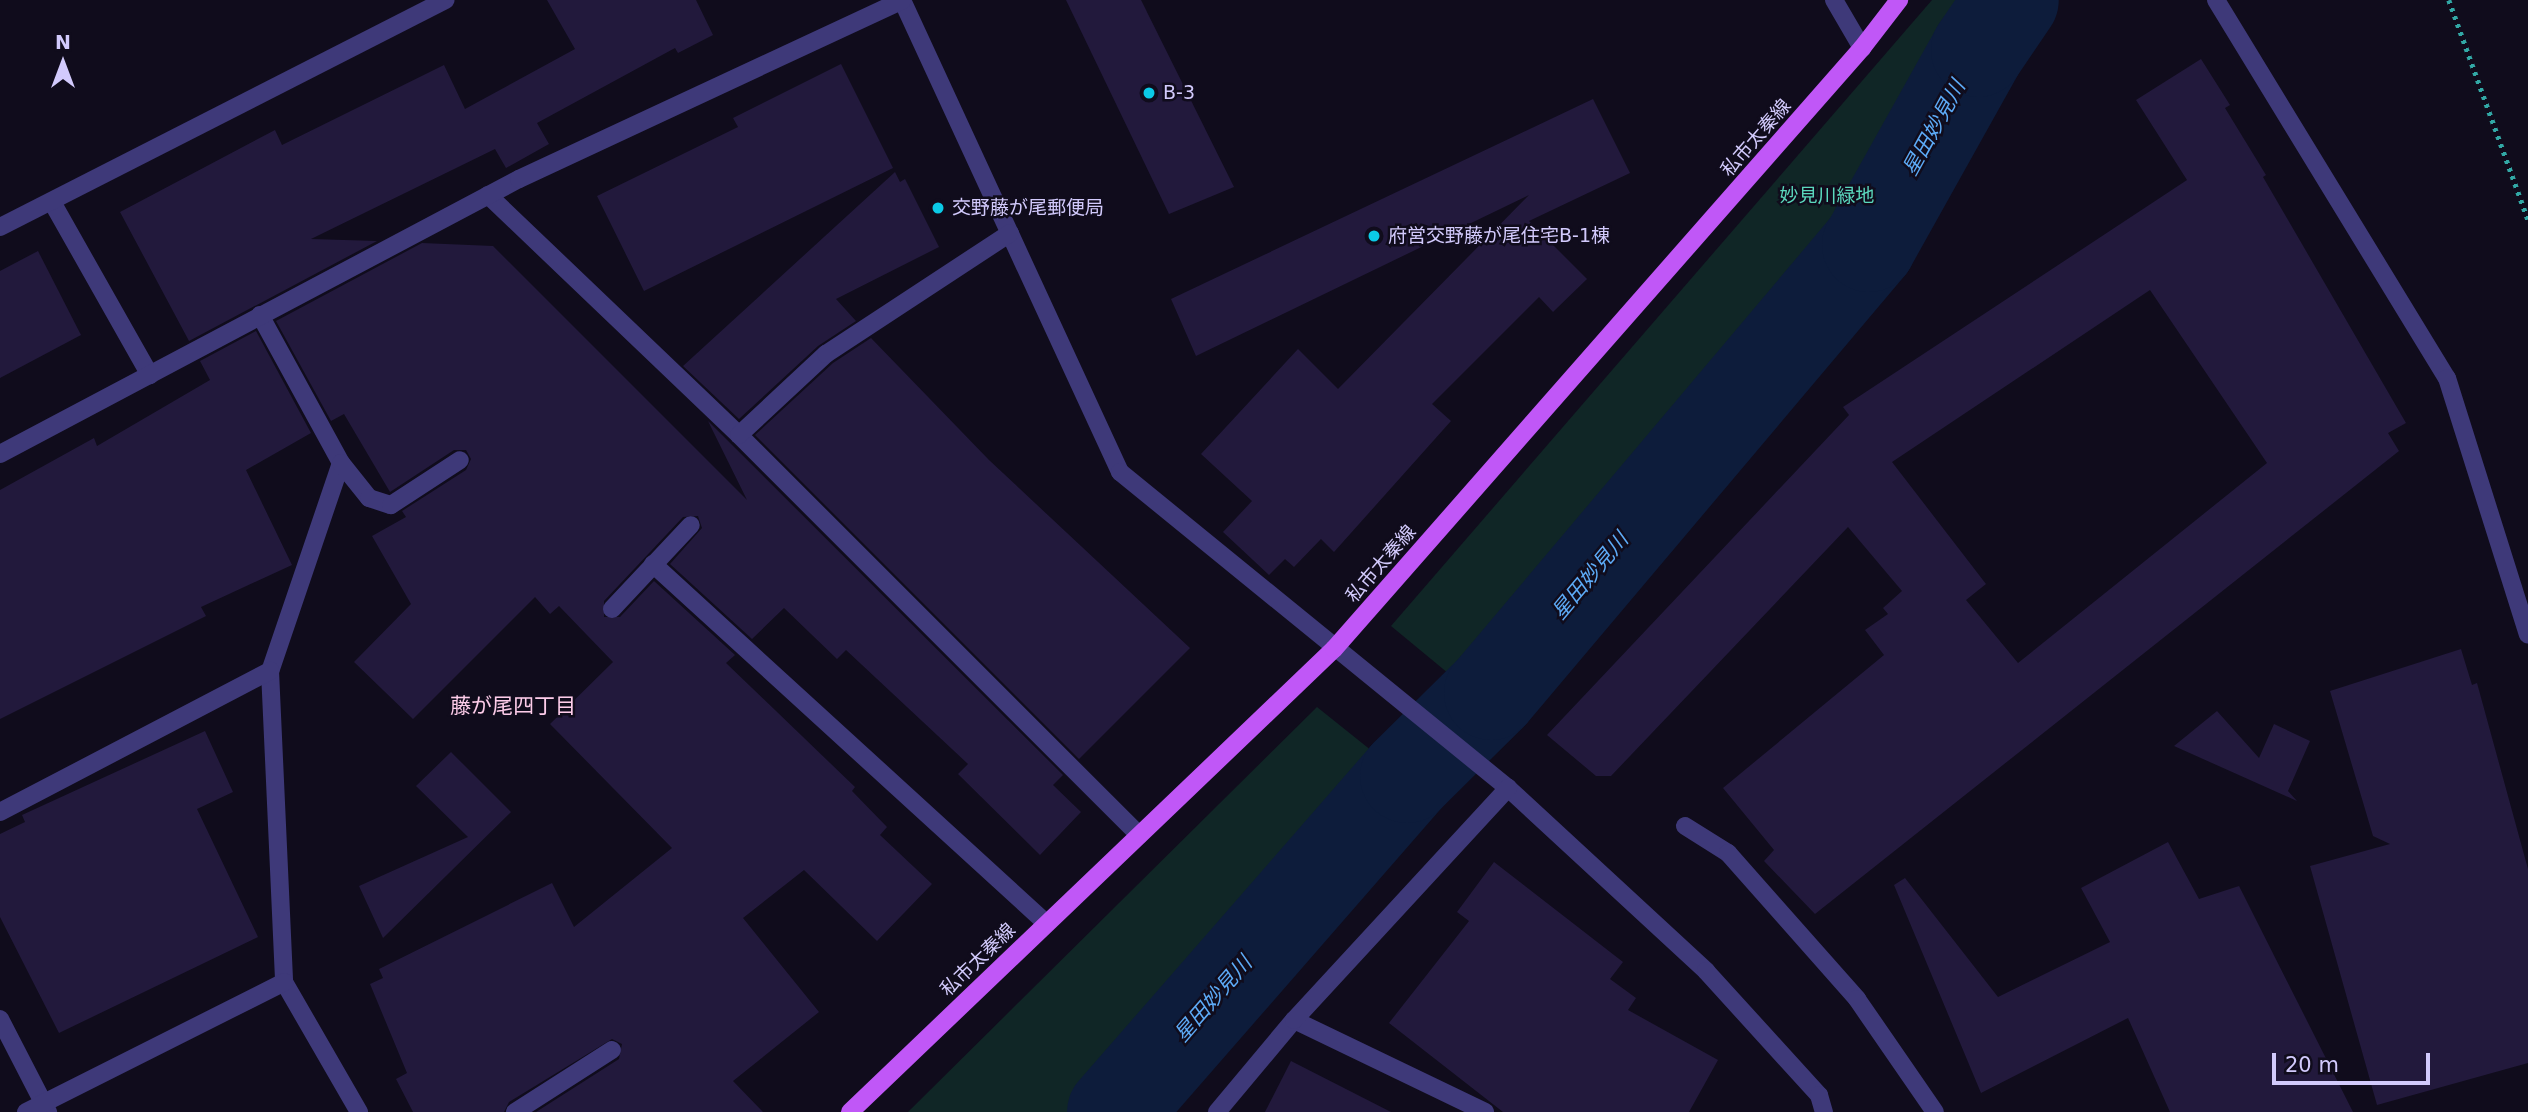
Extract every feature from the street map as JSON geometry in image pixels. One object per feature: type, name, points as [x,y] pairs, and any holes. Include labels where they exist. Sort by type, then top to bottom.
[{"type":"main road","name":"私市太秦線","points":[[850,1112],[1334,649],[1862,48],[1899,0]]},
{"type":"street","points":[[0,227],[445,0]]},
{"type":"street","points":[[0,454],[488,195],[902,0],[1120,472],[1334,649],[1508,788],[1706,971],[1818,1096],[1824,1112]]},
{"type":"street","points":[[1834,0],[1862,48]]},
{"type":"street","points":[[2216,0],[2447,378],[2528,635]]},
{"type":"street","points":[[488,195],[739,435],[1139,835]]},
{"type":"street","points":[[52,202],[150,374]]},
{"type":"street","points":[[739,435],[826,355],[1010,233]]},
{"type":"street","points":[[260,315],[341,463],[369,498],[391,505],[460,460]]},
{"type":"street","points":[[341,463],[270,671],[284,982],[359,1112]]},
{"type":"street","points":[[611,609],[691,525]]},
{"type":"street","points":[[653,564],[1046,923]]},
{"type":"street","points":[[0,812],[270,671]]},
{"type":"street","points":[[1217,1112],[1293,1020],[1508,788]]},
{"type":"street","points":[[1685,826],[1728,853],[1857,999],[1935,1112]]},
{"type":"street","points":[[26,1112],[46,1108],[284,982]]},
{"type":"street","points":[[0,1018],[46,1108]]},
{"type":"street","points":[[1293,1020],[1485,1112]]},
{"type":"street","points":[[515,1112],[612,1050]]},
{"type":"path","points":[[2449,0],[2528,219]]},
{"type":"green space","name":"妙見川緑地","points":[[1932,0],[1998,0],[1866,225],[1460,683],[1391,626]]},
{"type":"green space","points":[[1317,707],[1397,771],[1092,1112],[908,1112]]},
{"type":"building","points":[[547,0],[696,0],[713,35],[678,53],[675,48],[537,123],[549,144],[506,168],[495,149],[311,239],[377,241],[189,341],[120,212],[275,130],[282,145],[444,65],[465,109],[575,49]]},
{"type":"building","name":"B-3","points":[[1066,0],[1141,0],[1234,187],[1169,214]]},
{"type":"building","points":[[2201,59],[2230,105],[2225,108],[2266,175],[2263,177],[2406,423],[2388,433],[2399,451],[1815,914],[1764,861],[1774,850],[1723,788],[1884,655],[1865,630],[1888,614],[1883,608],[1902,591],[1848,527],[1611,776],[1596,776],[1547,735],[1849,415],[1843,407],[2187,180],[2136,100]],"holes":[[[2150,290],[2267,463],[2018,663],[1966,600],[1986,584],[1892,462]]]},
{"type":"building","points":[[841,64],[893,168],[644,291],[597,196],[738,127],[733,118]]},
{"type":"building","points":[[1593,99],[1630,173],[1529,221],[1587,279],[1553,312],[1539,297],[1432,404],[1451,421],[1334,552],[1321,539],[1294,567],[1285,559],[1269,575],[1223,532],[1252,501],[1201,454],[1298,349],[1338,389],[1529,195],[1196,356],[1171,299]]},
{"type":"building","points":[[895,172],[900,182],[905,179],[939,247],[836,299],[856,321],[818,346],[739,419],[683,366]]},
{"type":"building","points":[[422,243],[493,246],[747,500],[708,421],[1063,775],[1053,785],[1081,812],[1040,855],[958,774],[968,764],[846,650],[837,659],[784,608],[752,639],[670,564],[702,528],[698,516],[683,517],[604,601],[604,617],[620,617],[654,581],[735,655],[726,663],[855,787],[852,791],[887,827],[880,835],[932,884],[877,941],[804,870],[743,918],[819,1012],[733,1081],[763,1112],[536,1112],[619,1059],[622,1044],[612,1039],[509,1102],[504,1112],[413,1112],[396,1079],[407,1073],[370,984],[383,978],[379,969],[552,883],[574,927],[672,848],[550,724],[613,662],[559,606],[550,614],[535,597],[413,719],[354,662],[411,604],[372,536],[406,517],[402,511],[466,470],[471,459],[466,450],[454,450],[390,492],[344,414],[331,421],[276,321]]},
{"type":"building","points":[[38,251],[81,335],[0,378],[0,271]]},
{"type":"building","points":[[256,331],[311,433],[246,470],[292,565],[201,607],[206,616],[0,719],[0,490],[94,438],[97,446],[210,380],[200,361]]},
{"type":"building","points":[[871,338],[989,460],[1190,648],[1079,759],[755,435],[833,363]]},
{"type":"building","points":[[2461,649],[2472,685],[2477,683],[2528,869],[2528,1063],[2377,1105],[2310,866],[2390,844],[2373,836],[2330,691]]},
{"type":"building","points":[[2217,711],[2259,758],[2274,724],[2310,741],[2288,791],[2297,801],[2174,746]]},
{"type":"building","points":[[205,731],[233,792],[197,809],[258,937],[59,1033],[0,917],[0,834],[25,822],[22,815]]},
{"type":"building","points":[[451,752],[511,812],[383,938],[359,886],[468,837],[416,786]]},
{"type":"building","points":[[2168,842],[2199,899],[2239,886],[2353,1112],[2170,1112],[2128,1018],[1981,1093],[1894,885],[1905,878],[1998,997],[2110,942],[2081,888]]},
{"type":"building","points":[[1494,862],[1623,962],[1610,979],[1636,998],[1628,1010],[1718,1060],[1689,1112],[1503,1112],[1389,1023],[1469,921],[1457,912]]},
{"type":"building","points":[[1291,1061],[1391,1112],[1265,1112]]},
{"type":"waterway","name":"星田妙見川","points":[[1114,1112],[1407,776],[1491,693],[1869,245],[1978,50],[2012,0]]},
{"type":"place","name":"B-3","points":[[1149,93]]},
{"type":"place","name":"交野藤が尾郵便局","points":[[938,208]]},
{"type":"place","name":"府営交野藤が尾住宅B-1棟","points":[[1374,236]]},
{"type":"district","name":"藤が尾四丁目","points":[[513,706]]}]
